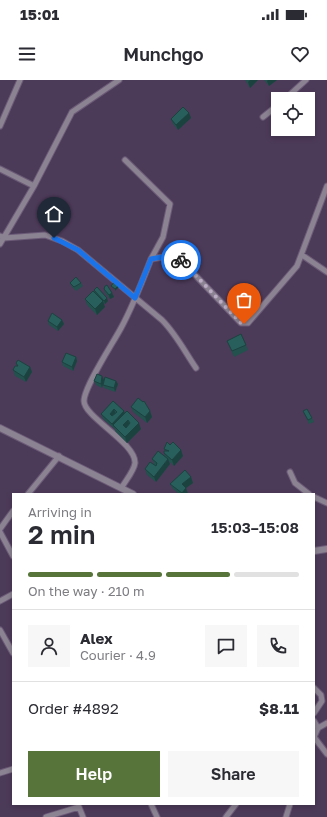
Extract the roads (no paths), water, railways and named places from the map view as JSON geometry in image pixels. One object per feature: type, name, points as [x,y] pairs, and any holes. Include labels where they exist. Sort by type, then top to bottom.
[{"type":"street","points":[[0,126],[20,80]]},
{"type":"street","points":[[0,244],[2,237],[34,186],[72,112],[119,80]]},
{"type":"street","points":[[293,92],[306,80]]},
{"type":"street","points":[[263,117],[271,111]]},
{"type":"street","points":[[122,487],[134,466],[134,458],[116,436],[86,408],[84,402],[86,394],[102,360],[121,328],[151,259],[163,237],[170,204],[125,160]]},
{"type":"street","points":[[0,169],[34,186]]},
{"type":"street","points":[[151,259],[176,255],[241,323],[244,324],[253,317],[297,266],[327,186]]},
{"type":"street","points":[[2,237],[45,235],[62,241],[78,250],[135,298],[152,310],[174,332],[181,347],[196,368]]},
{"type":"street","points":[[302,255],[327,272]]},
{"type":"street","points":[[0,428],[131,493]]},
{"type":"street","points":[[29,493],[59,456]]},
{"type":"street","points":[[290,472],[290,477],[295,483],[308,493]]},
{"type":"street","points":[[315,497],[327,503]]},
{"type":"street","points":[[0,529],[12,513]]},
{"type":"street","points":[[0,532],[12,554]]},
{"type":"street","points":[[315,551],[327,549]]},
{"type":"street","points":[[0,601],[12,595]]},
{"type":"street","points":[[0,630],[12,652]]},
{"type":"street","points":[[315,689],[321,695],[322,701],[315,712]]},
{"type":"street","points":[[315,723],[318,728]]},
{"type":"street","points":[[315,735],[318,728],[327,723]]},
{"type":"street","points":[[315,738],[327,754]]},
{"type":"street","points":[[0,773],[12,770]]},
{"type":"street","points":[[151,805],[157,817]]},
{"type":"street","points":[[226,817],[235,805]]},
{"type":"street","points":[[286,817],[290,805]]},
{"type":"street","points":[[46,817],[78,806],[83,817]]}]
